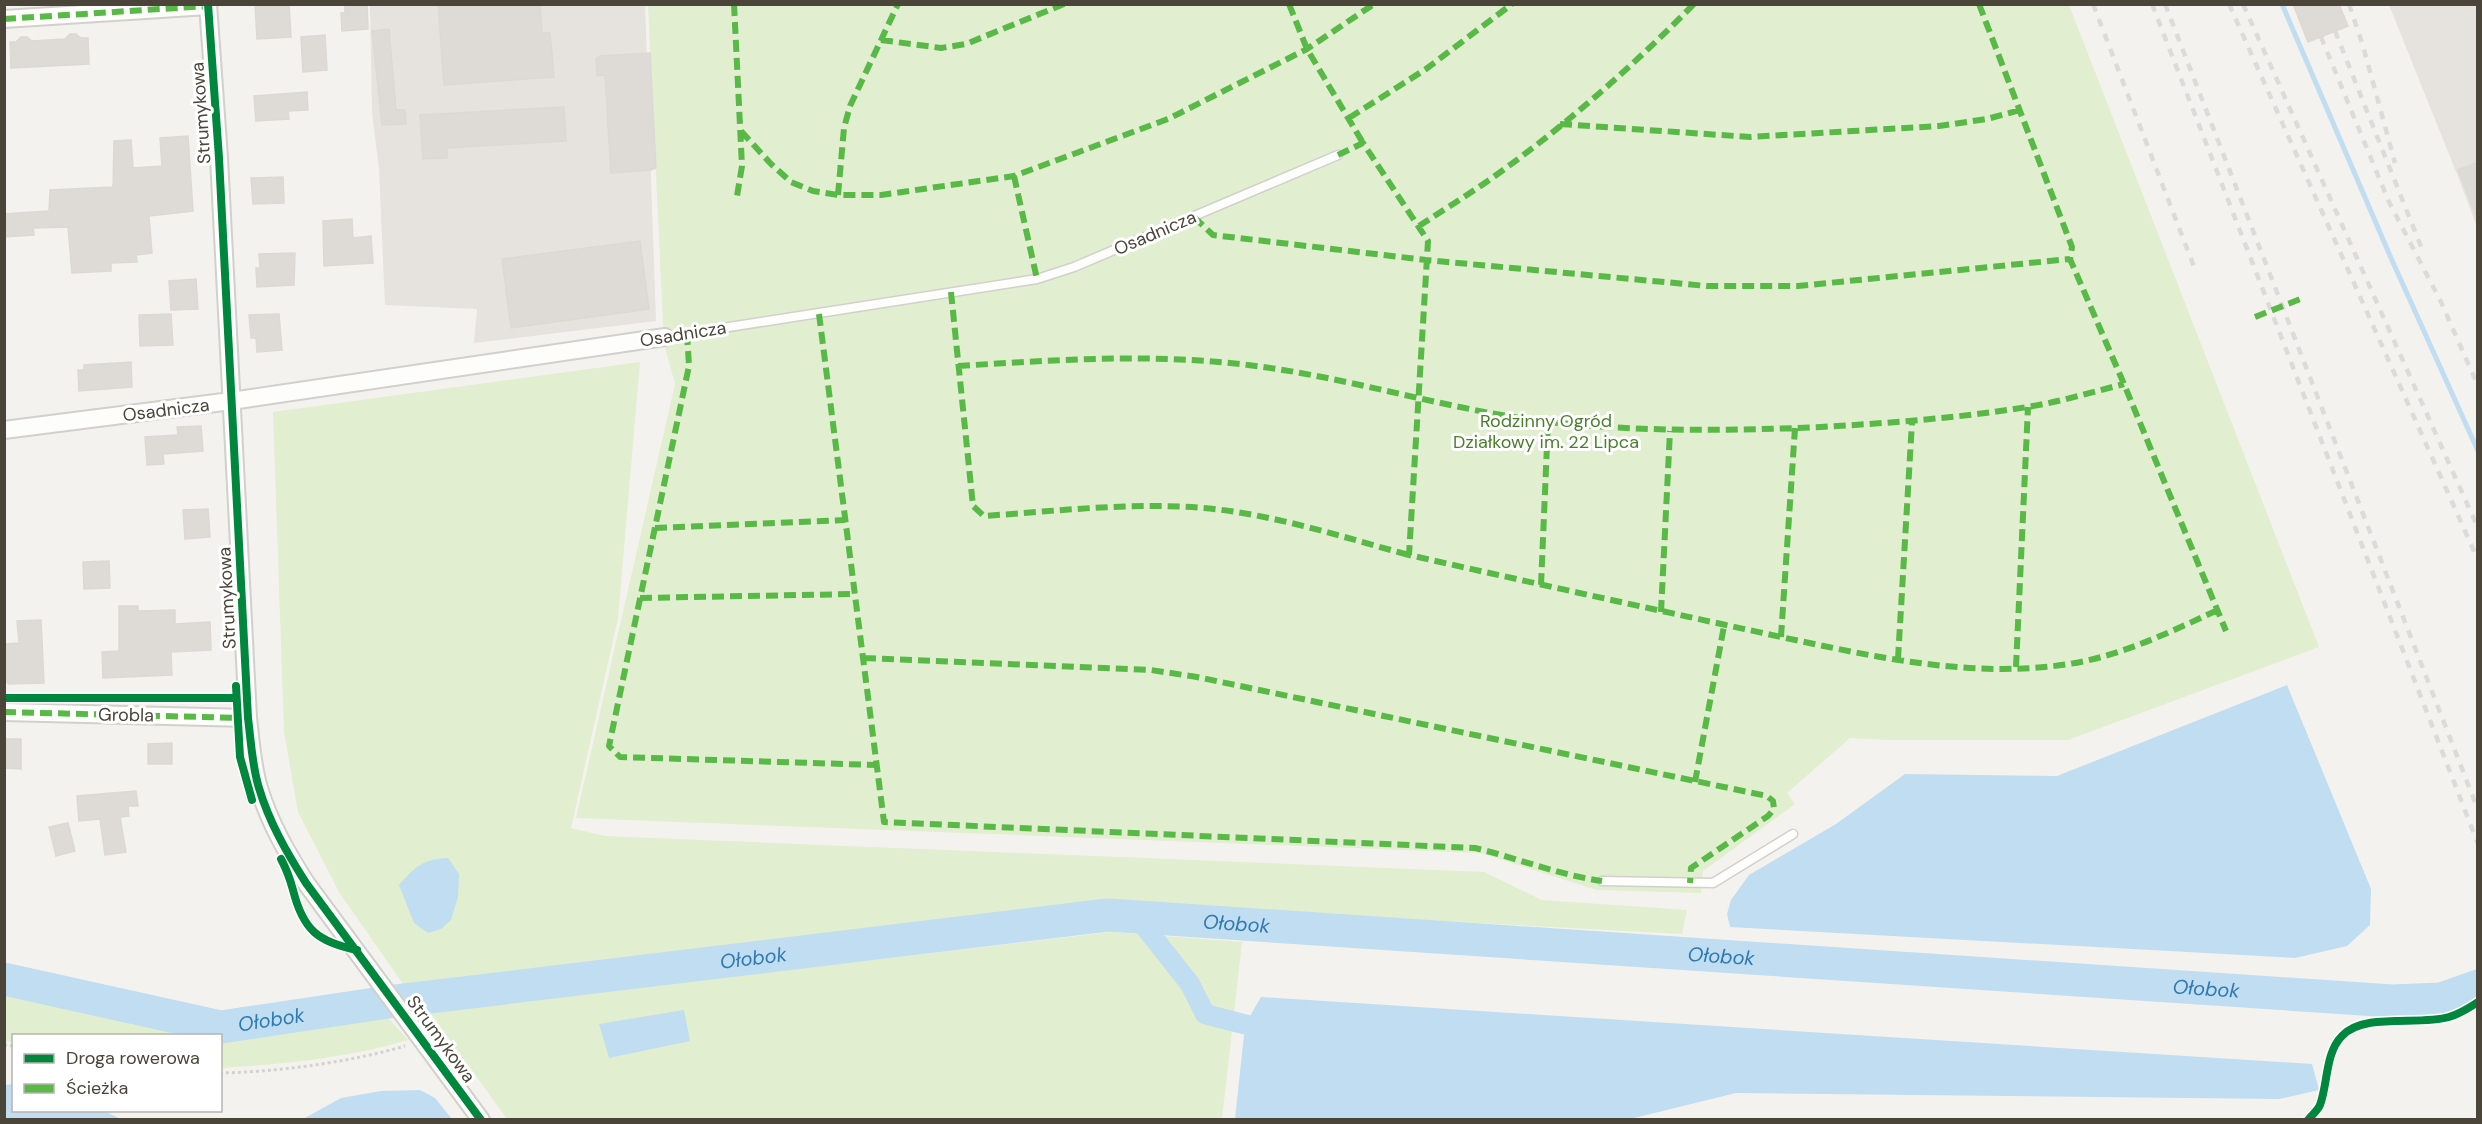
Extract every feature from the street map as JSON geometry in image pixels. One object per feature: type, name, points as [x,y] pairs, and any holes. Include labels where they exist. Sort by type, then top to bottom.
[{"type":"street","points":[[4,19],[208,5]]},
{"type":"street","name":"Strumykowa","points":[[208,5],[219,158],[248,718],[258,785],[268,815],[285,850],[306,883],[481,1119]]},
{"type":"street","name":"Osadnicza","points":[[4,430],[231,401],[665,337]]},
{"type":"street","name":"Grobla","points":[[4,712],[248,718]]},
{"type":"lane","name":"Osadnicza","points":[[665,337],[1037,279],[1074,267],[1338,155]]},
{"type":"lane","points":[[1602,881],[1713,883],[1793,834]]},
{"type":"path","points":[[222,1073],[244,1073],[371,1056],[424,1041]]},
{"type":"shaded area","points":[[370,5],[645,5],[656,321],[474,343],[477,309],[385,305],[379,169],[372,113]]},
{"type":"shaded area","points":[[2389,5],[2477,5],[2477,227],[2455,169]]},
{"type":"green space","name":"Rodzinny Ogród Działkowy im. 22 Lipca","points":[[648,5],[2069,5],[2319,647],[2068,740],[1850,738],[1787,793],[1795,804],[1703,871],[1701,893],[1597,890],[1480,853],[576,818],[675,384],[664,344]]},
{"type":"green space","points":[[640,362],[618,618],[571,828],[605,836],[1484,872],[1542,900],[1687,910],[1682,934],[1094,902],[403,984],[339,892],[298,812],[284,732],[273,412]]},
{"type":"green space","points":[[1112,932],[1242,942],[1222,1119],[507,1119],[430,1012]]},
{"type":"green space","points":[[5,992],[218,1034],[12,1034],[12,1042],[5,1041]]},
{"type":"green space","points":[[382,1011],[408,1040],[316,1059],[222,1068],[222,1035]]},
{"type":"water","points":[[2287,685],[2371,889],[2370,925],[2347,946],[2295,958],[1730,927],[1727,914],[1731,900],[1749,875],[1836,824],[1905,774],[2057,776]]},
{"type":"water","points":[[448,858],[459,874],[458,897],[451,920],[441,929],[428,933],[414,923],[399,885],[420,865],[432,860]]},
{"type":"water","points":[[1261,997],[2312,1064],[2319,1090],[2279,1099],[1736,1093],[1630,1119],[1235,1119],[1244,1035],[1250,1016]]},
{"type":"water","points":[[684,1010],[690,1041],[609,1058],[599,1024]]},
{"type":"water","points":[[12,1084],[12,1112],[106,1112],[121,1119],[5,1119],[5,1085]]},
{"type":"water","points":[[420,1090],[435,1098],[452,1119],[303,1119],[341,1098],[381,1091]]},
{"type":"building","points":[[255,4],[289,4],[291,37],[257,39]]},
{"type":"building","points":[[345,4],[367,4],[368,29],[342,31],[341,13],[345,13]]},
{"type":"building","points":[[438,4],[540,4],[542,33],[550,33],[554,77],[444,85]]},
{"type":"building","points":[[2293,4],[2339,4],[2348,26],[2308,42]]},
{"type":"building","points":[[389,29],[396,110],[405,110],[406,124],[382,125],[372,31]]},
{"type":"building","points":[[70,34],[88,38],[89,64],[11,68],[10,42],[16,42],[21,37],[27,37],[32,41],[65,39]]},
{"type":"building","points":[[325,35],[327,70],[303,72],[301,37]]},
{"type":"building","points":[[650,53],[656,168],[611,173],[605,75],[597,76],[596,59],[600,56]]},
{"type":"building","points":[[307,92],[308,110],[288,111],[289,119],[256,121],[254,96]]},
{"type":"building","points":[[564,107],[566,141],[447,148],[447,158],[423,159],[420,115]]},
{"type":"building","points":[[188,136],[193,211],[149,216],[152,253],[136,255],[137,262],[111,263],[111,271],[72,273],[68,227],[33,228],[34,235],[4,237],[4,214],[49,211],[50,190],[113,187],[114,141],[131,140],[133,168],[162,166],[160,138]]},
{"type":"building","points":[[2478,162],[2478,218],[2477,218],[2458,170]]},
{"type":"building","points":[[283,177],[284,203],[253,204],[251,178]]},
{"type":"building","points":[[352,219],[353,238],[371,236],[373,263],[324,266],[323,221]]},
{"type":"building","points":[[640,241],[649,309],[511,328],[502,259]]},
{"type":"building","points":[[295,253],[294,285],[257,287],[256,268],[260,268],[259,254]]},
{"type":"building","points":[[196,279],[198,309],[171,310],[169,281]]},
{"type":"building","points":[[171,314],[173,345],[140,346],[139,315]]},
{"type":"building","points":[[279,314],[282,350],[257,352],[256,338],[251,338],[249,315]]},
{"type":"building","points":[[131,362],[132,387],[79,391],[78,370],[84,370],[84,365]]},
{"type":"building","points":[[201,426],[203,451],[163,454],[164,464],[147,465],[145,437],[178,435],[177,427]]},
{"type":"building","points":[[208,509],[210,537],[185,539],[183,510]]},
{"type":"building","points":[[109,561],[110,588],[84,589],[83,562]]},
{"type":"building","points":[[119,606],[138,606],[138,611],[175,610],[175,624],[210,622],[211,650],[171,652],[172,675],[103,678],[102,652],[119,651]]},
{"type":"building","points":[[41,620],[44,683],[8,684],[4,682],[4,644],[19,643],[17,621]]},
{"type":"building","points":[[4,739],[21,739],[21,769],[4,768]]},
{"type":"building","points":[[172,743],[172,764],[148,764],[148,744]]},
{"type":"building","points":[[136,791],[138,806],[128,806],[129,816],[120,817],[126,852],[105,855],[100,819],[79,821],[77,796]]},
{"type":"building","points":[[68,823],[75,851],[56,856],[49,827]]},
{"type":"waterway","points":[[2282,4],[2391,258],[2478,451]]},
{"type":"waterway","name":"Ołobok","points":[[4,979],[221,1027],[388,1002],[1108,915],[2392,1001],[2441,999],[2478,986]]},
{"type":"waterway","points":[[1137,917],[1190,984],[1205,1014],[1247,1025]]},
{"type":"railway","points":[[2093,4],[2196,272]]},
{"type":"railway","points":[[2152,4],[2478,844]]},
{"type":"railway","points":[[2165,4],[2478,810]]},
{"type":"railway","points":[[2229,4],[2478,560]]},
{"type":"railway","points":[[2243,4],[2478,528]]},
{"type":"railway","points":[[2349,4],[2395,163]]},
{"type":"railway","points":[[2335,31],[2424,254]]},
{"type":"railway","points":[[2321,37],[2389,202],[2441,302],[2478,386]]},
{"type":"marked path","points":[[734,4],[742,166],[737,196]]},
{"type":"marked path","points":[[838,195],[844,128],[850,106],[898,4]]},
{"type":"marked path","points":[[881,40],[941,48],[966,44],[1064,4]]},
{"type":"marked path","points":[[1289,4],[1307,49],[1363,143]]},
{"type":"marked path","points":[[741,131],[791,182],[813,191],[838,195],[881,195],[1014,176],[1168,119],[1307,49],[1374,4]]},
{"type":"marked path","points":[[1349,118],[1426,69],[1512,4]]},
{"type":"marked path","points":[[1419,226],[1492,178],[1545,138],[1622,73],[1694,4]]},
{"type":"marked path","points":[[1979,4],[2072,247],[2070,259],[2226,631]]},
{"type":"marked path","points":[[4,19],[208,6]]},
{"type":"marked path","points":[[1560,124],[1750,137],[1939,126],[1987,119],[2020,110]]},
{"type":"marked path","points":[[1338,155],[1363,143],[1428,241],[1409,555],[1816,645],[1924,664],[1960,667],[2033,668],[2088,660],[2145,642],[2218,610]]},
{"type":"marked path","points":[[1014,176],[1037,279]]},
{"type":"marked path","points":[[1194,217],[1213,235],[1426,260],[1707,286],[1798,286],[2070,259]]},
{"type":"marked path","points":[[951,292],[973,506],[984,516],[1149,506],[1204,508],[1256,515],[1409,555]]},
{"type":"marked path","points":[[2255,317],[2303,298]]},
{"type":"marked path","points":[[819,314],[884,822],[1475,848],[1570,875],[1602,881]]},
{"type":"marked path","points":[[687,333],[689,366],[609,746],[620,757],[877,765]]},
{"type":"marked path","points":[[958,366],[1139,358],[1212,361],[1286,370],[1511,417],[1617,428],[1685,430],[1821,427],[1950,417],[2039,405],[2124,384]]},
{"type":"marked path","points":[[2016,667],[2028,407]]},
{"type":"marked path","points":[[1541,585],[1548,422]]},
{"type":"marked path","points":[[1898,659],[1912,422]]},
{"type":"marked path","points":[[1781,637],[1795,428]]},
{"type":"marked path","points":[[1661,612],[1670,431]]},
{"type":"marked path","points":[[655,528],[846,520]]},
{"type":"marked path","points":[[640,598],[855,594]]},
{"type":"marked path","points":[[1695,782],[1724,626]]},
{"type":"marked path","points":[[864,658],[1151,670],[1197,677],[1767,796],[1773,801],[1774,809],[1768,816],[1691,868],[1690,883]]},
{"type":"marked path","points":[[4,712],[241,718]]},
{"type":"cycle path","points":[[208,4],[219,158],[248,718],[257,780],[273,825],[306,883],[481,1120]]},
{"type":"cycle path","points":[[236,686],[240,757],[252,800]]},
{"type":"cycle path","points":[[4,698],[236,698]]},
{"type":"cycle path","points":[[281,859],[297,904],[307,924],[322,938],[357,950]]},
{"type":"cycle path","points":[[2308,1120],[2320,1105],[2323,1097],[2333,1051],[2342,1036],[2352,1029],[2378,1022],[2449,1017],[2478,1002]]}]
